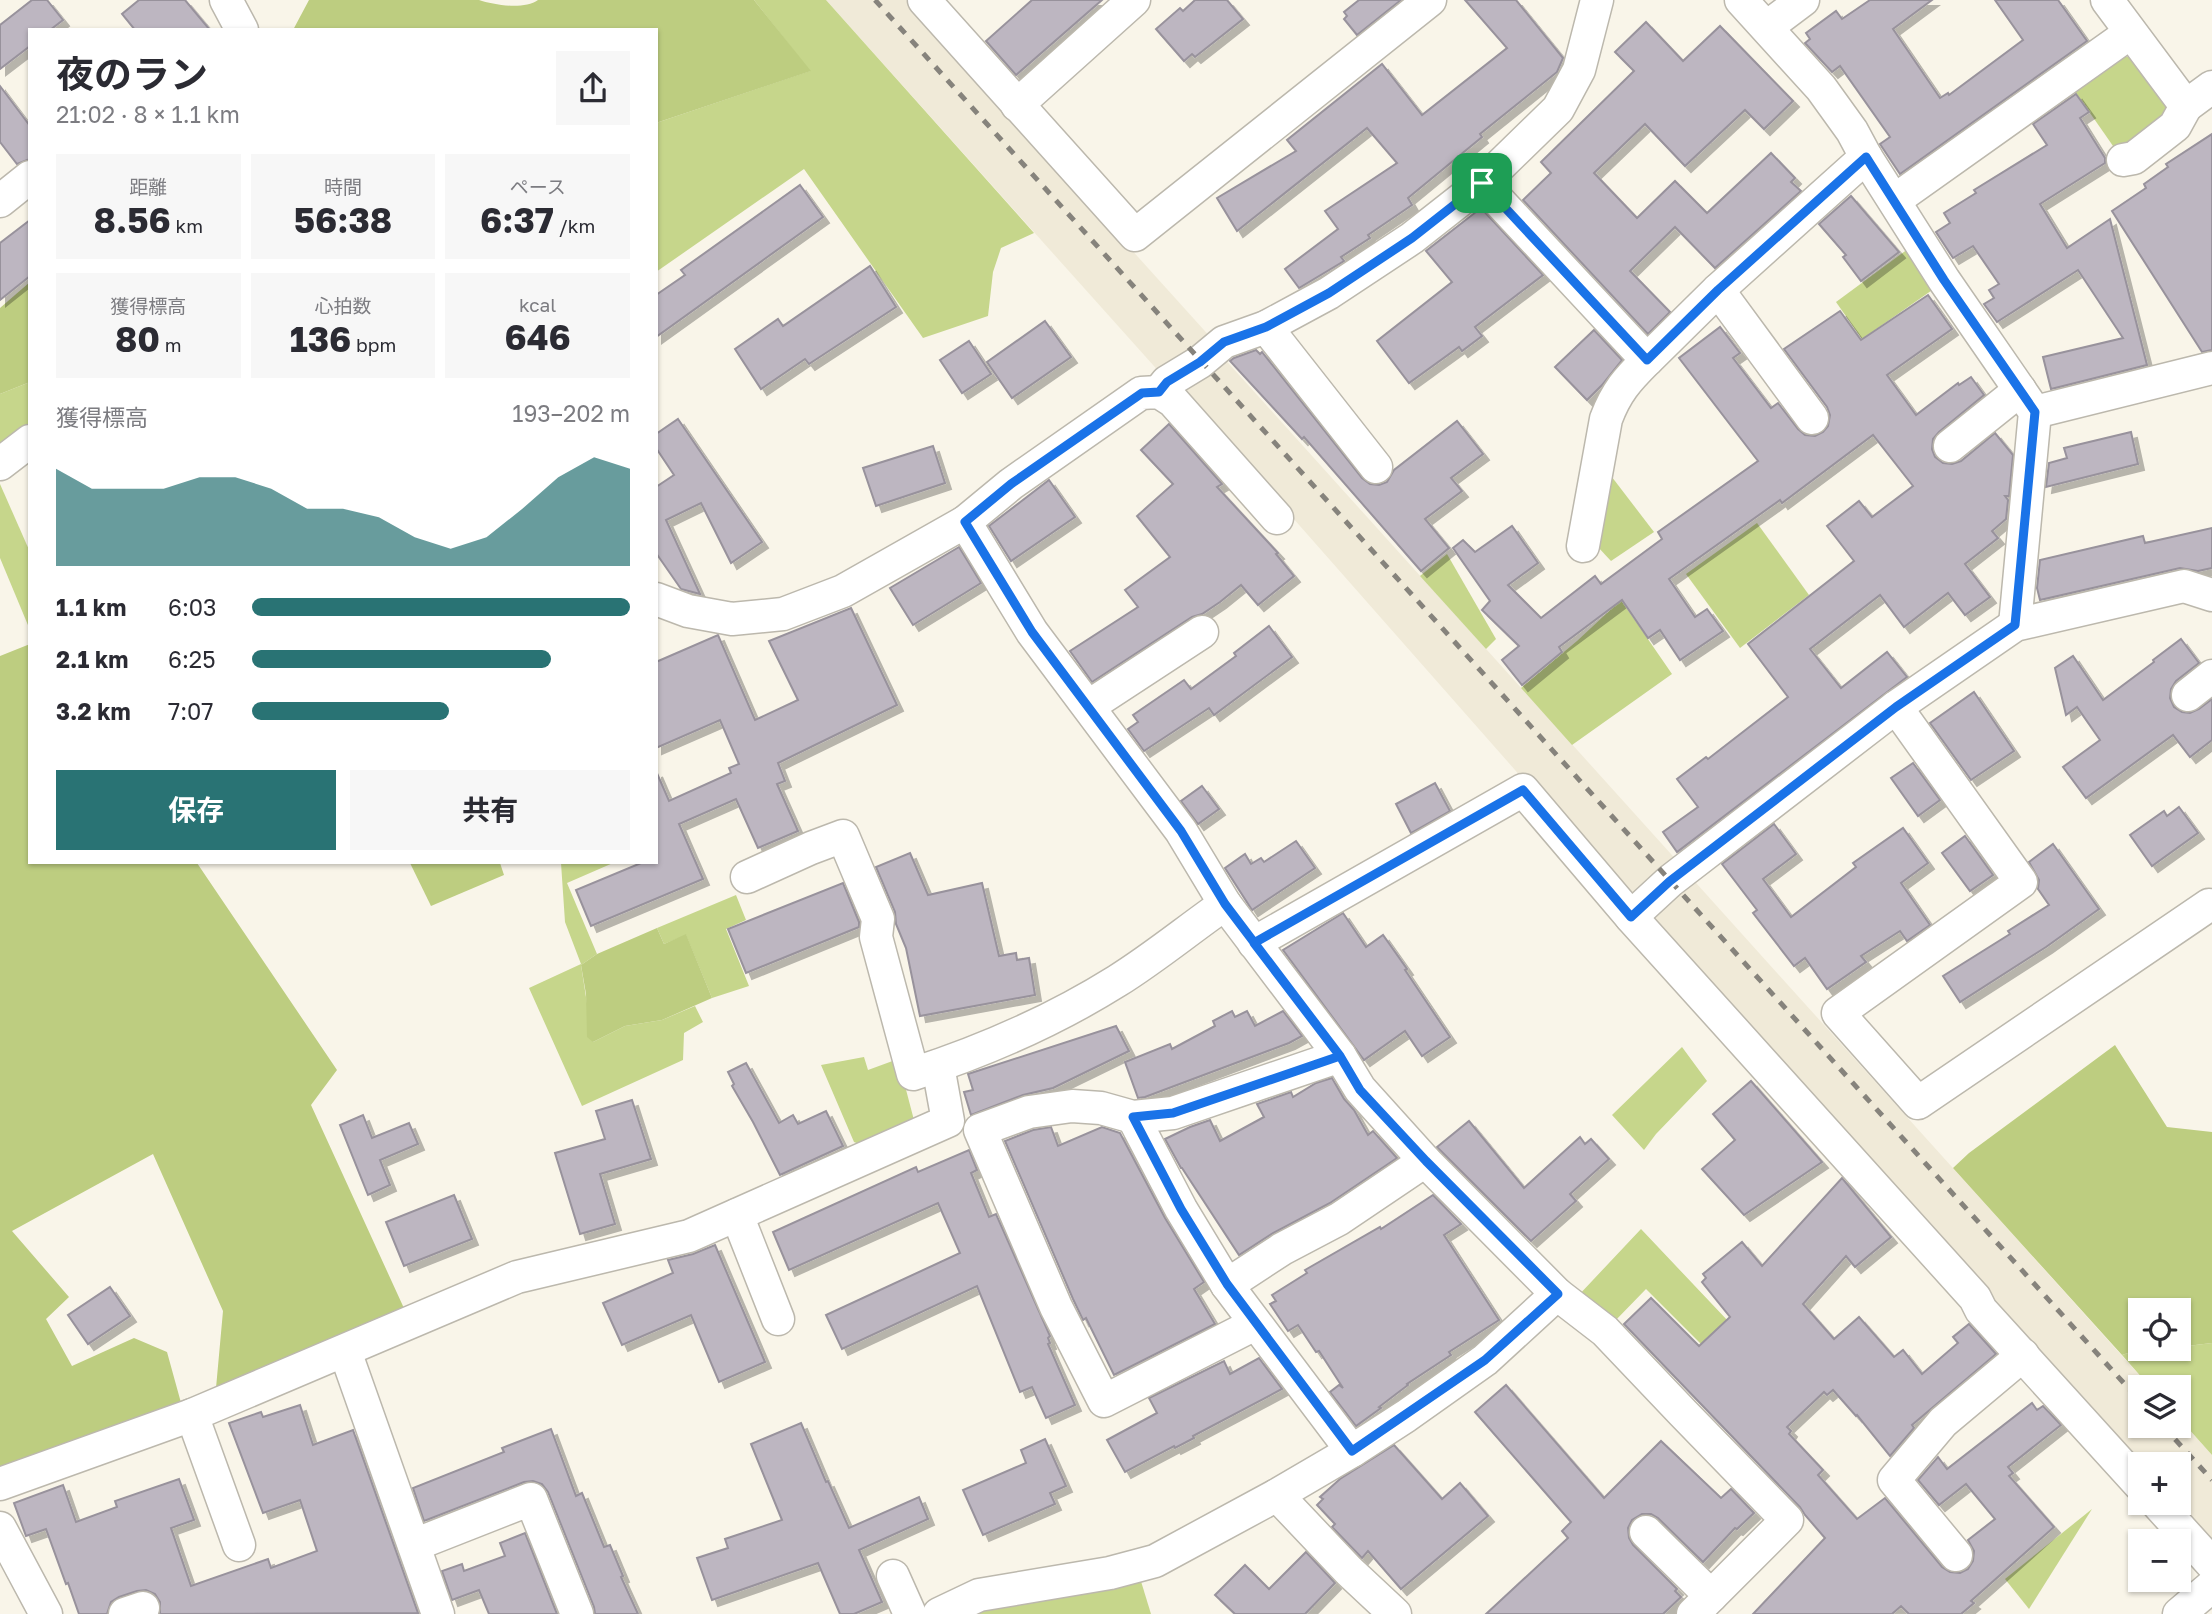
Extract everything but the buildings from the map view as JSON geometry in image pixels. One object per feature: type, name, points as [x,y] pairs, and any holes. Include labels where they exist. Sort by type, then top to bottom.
[{"type":"street","points":[[226,0],[241,28]]},
{"type":"street","points":[[924,0],[1135,236],[1430,0]]},
{"type":"street","points":[[1017,105],[1134,0]]},
{"type":"street","points":[[1159,392],[1167,382],[1200,362],[1224,342],[1266,327],[1329,293],[1412,238],[1482,183],[1558,109],[1579,70],[1597,0]]},
{"type":"street","points":[[1741,0],[1821,88],[1852,131],[1944,280],[2027,401],[2015,625]]},
{"type":"street","points":[[1767,27],[1803,0]]},
{"type":"street","points":[[2107,0],[2186,106]]},
{"type":"street","points":[[1895,200],[2130,33]]},
{"type":"street","points":[[2123,160],[2134,158],[2175,126],[2186,106],[2212,87]]},
{"type":"street","points":[[1583,546],[1606,419],[1623,383],[1718,290],[1866,157]]},
{"type":"street","points":[[0,201],[28,179]]},
{"type":"street","points":[[1482,183],[1647,360]]},
{"type":"street","points":[[1718,290],[1812,418]]},
{"type":"street","points":[[1266,327],[1376,467]]},
{"type":"street","points":[[1950,446],[2027,401],[2212,368]]},
{"type":"street","points":[[658,601],[688,611],[732,619],[783,614],[843,591],[965,522],[1011,484],[1142,393],[1159,392],[1172,401],[1277,518]]},
{"type":"street","points":[[0,464],[28,443]]},
{"type":"street","points":[[965,522],[1032,632],[1181,831],[1225,904],[1340,1056],[1360,1090],[1558,1294],[1605,1331],[1787,1520],[1702,1605],[1646,1532]]},
{"type":"street","points":[[1631,917],[1670,881],[1896,707],[2015,625],[2184,586],[2212,595]]},
{"type":"street","points":[[1089,706],[1202,632]]},
{"type":"street","points":[[1896,707],[2021,882],[1838,1013],[1918,1103],[2209,905]]},
{"type":"street","points":[[1254,943],[1523,790],[1631,917],[2128,1472]]},
{"type":"street","points":[[747,877],[843,836],[878,919],[876,937],[913,1074],[1051,1020],[1118,980],[1225,904]]},
{"type":"street","points":[[1255,1324],[1104,1401],[1056,1307],[980,1130],[1029,1112],[1072,1106],[1101,1108],[1133,1117],[1173,1113],[1340,1056]]},
{"type":"street","points":[[0,1484],[192,1415],[517,1277],[689,1236],[948,1121],[938,1066]]},
{"type":"street","points":[[1133,1117],[1181,1209],[1227,1284],[1352,1451]]},
{"type":"street","points":[[1227,1284],[1282,1249],[1339,1219],[1426,1161]]},
{"type":"street","points":[[737,1214],[778,1319]]},
{"type":"street","points":[[939,1614],[979,1595],[1110,1573],[1155,1562],[1352,1451],[1485,1360],[1558,1294]]},
{"type":"street","points":[[345,1351],[438,1614]]},
{"type":"street","points":[[1956,1555],[1894,1480],[1943,1422],[2023,1356]]},
{"type":"street","points":[[192,1415],[239,1545]]},
{"type":"street","points":[[1277,1495],[1349,1571],[1395,1614]]},
{"type":"street","points":[[414,1545],[531,1499],[577,1614]]},
{"type":"street","points":[[2168,1515],[2212,1563]]},
{"type":"street","points":[[0,1530],[46,1614]]},
{"type":"street","points":[[893,1576],[910,1614]]},
{"type":"street","points":[[2179,1614],[2212,1587]]},
{"type":"shaded area","points":[[826,0],[906,0],[1213,340],[1162,375]]},
{"type":"shaded area","points":[[1221,355],[1680,864],[1638,903],[1530,787],[1285,509],[1169,385]]},
{"type":"shaded area","points":[[1688,874],[2139,1375],[2128,1375],[2128,1438],[2191,1438],[2191,1431],[2212,1455],[2212,1551],[2180,1515],[2191,1515],[2191,1452],[2128,1452],[1774,1068],[1648,912]]},
{"type":"green space","points":[[309,0],[479,0],[517,6],[538,0],[754,0],[811,71],[658,122],[658,28],[294,28]]},
{"type":"green space","points":[[754,0],[826,0],[1034,233],[1001,248],[993,272],[988,316],[923,338],[804,169],[658,271],[658,122],[810,71]]},
{"type":"green space","points":[[2121,56],[2134,58],[2170,108],[2168,121],[2120,156],[2074,90]]},
{"type":"green space","points":[[1912,246],[1938,286],[1862,339],[1836,302]]},
{"type":"green space","points":[[28,284],[28,383],[0,394],[0,308]]},
{"type":"green space","points":[[28,383],[28,431],[0,452],[0,394]]},
{"type":"green space","points":[[1605,468],[1654,532],[1611,561],[1597,546]]},
{"type":"green space","points":[[0,484],[28,547],[28,625],[0,558]]},
{"type":"green space","points":[[1757,523],[1809,595],[1740,648],[1686,574]]},
{"type":"green space","points":[[1447,554],[1496,639],[1486,649],[1420,576]]},
{"type":"green space","points":[[1621,600],[1672,674],[1572,745],[1521,688]]},
{"type":"green space","points":[[28,645],[28,864],[198,864],[337,1070],[311,1105],[408,1317],[215,1399],[223,1311],[153,1154],[12,1231],[69,1297],[46,1319],[72,1366],[134,1338],[167,1352],[183,1410],[0,1475],[0,656]]},
{"type":"green space","points":[[410,864],[500,864],[504,875],[431,906]]},
{"type":"green space","points":[[561,864],[611,864],[567,883],[597,954],[581,965],[593,1042],[625,1026],[662,1020],[695,1006],[703,1022],[684,1033],[683,1060],[582,1106],[529,988],[581,964],[565,922]]},
{"type":"green space","points":[[736,895],[746,920],[726,929],[749,986],[712,998],[686,935],[664,944],[657,928]]},
{"type":"green space","points":[[657,928],[664,944],[686,934],[712,998],[662,1020],[625,1026],[593,1042],[587,1037],[586,994],[581,965],[597,954]]},
{"type":"green space","points":[[2115,1045],[2167,1127],[2212,1132],[2212,1343],[2191,1346],[2191,1298],[2128,1298],[2128,1353],[2122,1355],[1953,1168],[1969,1153]]},
{"type":"green space","points":[[1682,1047],[1707,1081],[1644,1150],[1612,1115]]},
{"type":"green space","points":[[864,1057],[868,1070],[898,1059],[915,1124],[864,1146],[854,1142],[821,1065]]},
{"type":"green space","points":[[1641,1229],[1763,1358],[1740,1383],[1646,1289],[1613,1323],[1577,1297]]},
{"type":"green space","points":[[2212,1343],[2212,1455],[2191,1431],[2191,1375],[2140,1375],[2122,1355],[2128,1353],[2128,1361],[2191,1361],[2191,1346]]},
{"type":"green space","points":[[2092,1509],[2029,1609],[2005,1579]]},
{"type":"green space","points":[[1140,1578],[1151,1614],[963,1614]]},
{"type":"railway","points":[[875,0],[2128,1388]]},
{"type":"railway","points":[[2174,1438],[2212,1480]]},
{"type":"route","points":[[1482,183],[1412,238],[1329,293],[1266,327],[1224,342],[1200,362],[1167,382],[1159,392],[1142,393],[1011,484],[965,522],[1032,632],[1181,831],[1225,904],[1254,943],[1340,1056],[1360,1090],[1558,1294],[1485,1360],[1352,1451],[1227,1284],[1181,1209],[1133,1117],[1173,1113],[1211,1102],[1340,1056],[1297,1000],[1254,943],[1523,790],[1631,917],[1670,881],[1896,707],[2015,625],[2035,412],[1944,280],[1866,157],[1718,290],[1647,360],[1482,183]]}]
